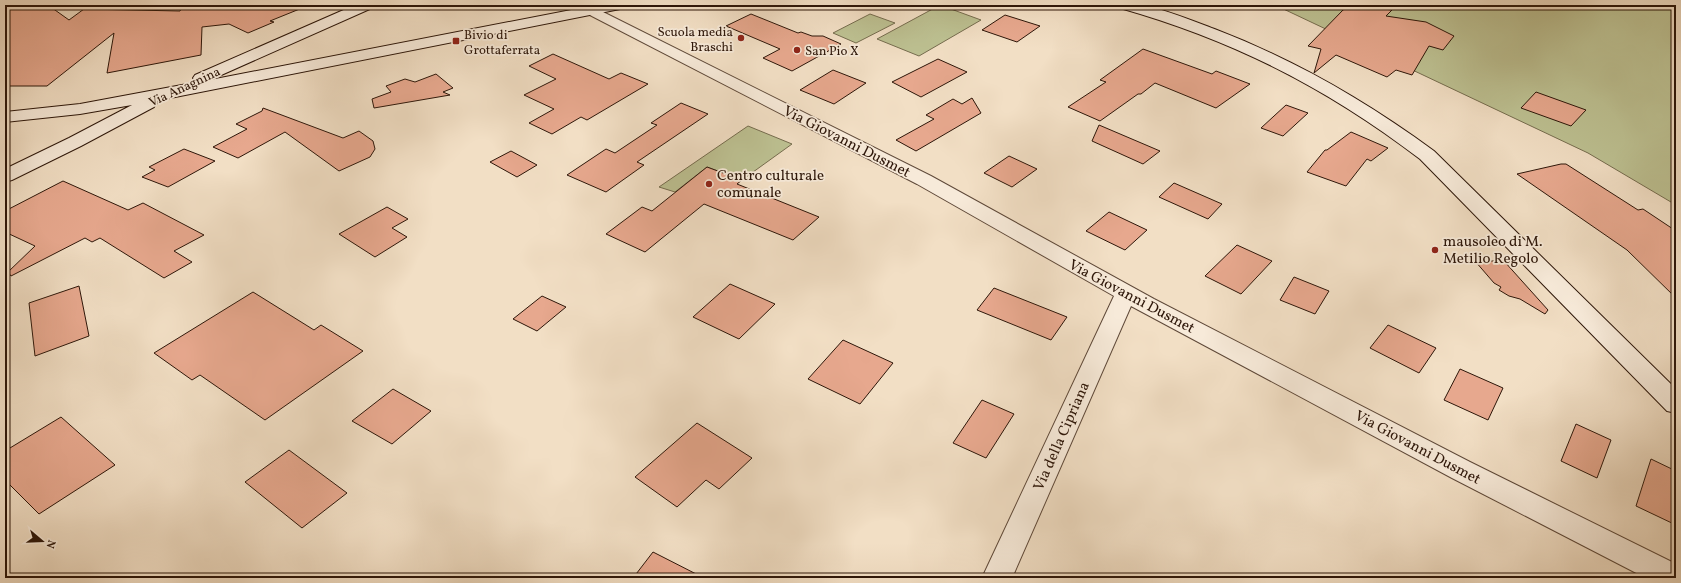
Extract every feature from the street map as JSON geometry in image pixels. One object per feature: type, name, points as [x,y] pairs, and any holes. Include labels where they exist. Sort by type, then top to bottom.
[{"type":"main road","name":"Via Anagnina","points":[[5,176],[102,128],[164,94],[367,5]]},
{"type":"main road","points":[[5,117],[80,109],[164,94],[560,16],[584,8],[620,5]]},
{"type":"main road","points":[[1125,5],[1161,14],[1258,53],[1325,86],[1396,132],[1427,155],[1676,404]]},
{"type":"main road","name":"Via Giovanni Dusmet","points":[[584,8],[924,180],[1126,293],[1461,470],[1674,578]]},
{"type":"main road","points":[[233,64],[224,72],[223,75],[230,79],[236,80]]},
{"type":"main road","name":"Via della Cipriana","points":[[997,578],[1126,293]]},
{"type":"green space","points":[[940,5],[981,20],[919,56],[877,39]]},
{"type":"green space","points":[[1275,5],[1676,5],[1676,205],[1588,153]]},
{"type":"green space","points":[[870,14],[895,23],[856,43],[833,33]]},
{"type":"green space","points":[[748,126],[792,144],[742,180],[707,167],[675,192],[659,187]]},
{"type":"building","points":[[5,5],[48,5],[69,20],[84,9],[180,11],[182,7],[203,5],[307,6],[270,21],[274,22],[248,33],[229,24],[202,27],[201,55],[107,73],[114,33],[47,86],[5,86]]},
{"type":"building","points":[[1351,5],[1392,10],[1386,16],[1426,22],[1454,36],[1443,50],[1429,46],[1412,75],[1396,70],[1387,77],[1336,55],[1314,73],[1321,49],[1308,46],[1343,10]]},
{"type":"building","points":[[751,14],[798,33],[801,32],[812,36],[823,36],[841,44],[792,71],[763,58],[780,49],[726,26]]},
{"type":"building","points":[[1005,15],[1040,26],[1017,42],[982,30]]},
{"type":"building","points":[[1143,49],[1212,74],[1216,71],[1250,84],[1216,108],[1155,83],[1100,121],[1068,107],[1106,82],[1100,80]]},
{"type":"building","points":[[553,54],[609,79],[621,73],[648,84],[587,120],[581,117],[552,134],[529,123],[554,109],[524,95],[556,79],[529,66]]},
{"type":"building","points":[[938,59],[967,72],[921,97],[892,82]]},
{"type":"building","points":[[833,70],[866,83],[834,104],[800,90]]},
{"type":"building","points":[[436,74],[453,88],[443,92],[450,95],[374,108],[372,99],[391,92],[386,86],[405,79],[415,82]]},
{"type":"building","points":[[1536,92],[1586,110],[1571,126],[1521,108]]},
{"type":"building","points":[[972,98],[981,113],[916,151],[896,140],[934,119],[926,115],[953,99],[962,104]]},
{"type":"building","points":[[681,103],[708,114],[637,162],[644,165],[606,192],[567,175],[606,149],[615,153],[657,125],[651,123]]},
{"type":"building","points":[[1286,105],[1308,113],[1283,136],[1261,128]]},
{"type":"building","points":[[263,108],[343,138],[359,131],[373,141],[375,149],[370,157],[339,171],[285,132],[238,158],[213,147],[247,129],[236,124],[262,111]]},
{"type":"building","points":[[1099,125],[1160,151],[1143,164],[1092,141]]},
{"type":"building","points":[[1351,132],[1388,148],[1371,161],[1367,159],[1346,186],[1307,172],[1325,150]]},
{"type":"building","points":[[184,149],[215,161],[168,187],[142,177],[155,170],[149,167]]},
{"type":"building","points":[[511,151],[537,165],[517,177],[490,162]]},
{"type":"building","points":[[1009,156],[1037,169],[1012,187],[984,173]]},
{"type":"building","points":[[1566,164],[1638,210],[1643,209],[1676,231],[1676,298],[1627,250],[1517,174]]},
{"type":"building","points":[[707,167],[742,180],[737,184],[819,217],[793,240],[704,204],[645,252],[606,234],[642,207],[652,211]]},
{"type":"building","points":[[63,181],[128,210],[143,203],[204,235],[174,251],[192,262],[164,278],[100,238],[92,242],[85,238],[11,276],[8,272],[35,246],[5,232],[5,211]]},
{"type":"building","points":[[1174,183],[1222,204],[1208,219],[1159,197]]},
{"type":"building","points":[[387,207],[408,219],[392,228],[407,237],[375,257],[339,234]]},
{"type":"building","points":[[1109,212],[1147,230],[1125,250],[1086,231]]},
{"type":"building","points":[[1237,245],[1272,261],[1241,294],[1205,276]]},
{"type":"building","points":[[1475,261],[1504,261],[1548,310],[1545,314],[1520,299],[1509,296],[1499,290],[1501,287],[1494,283]]},
{"type":"building","points":[[1294,277],[1329,291],[1315,314],[1280,300]]},
{"type":"building","points":[[730,284],[775,304],[739,339],[693,317]]},
{"type":"building","points":[[79,286],[89,336],[35,356],[29,303]]},
{"type":"building","points":[[994,288],[1067,317],[1051,340],[977,310]]},
{"type":"building","points":[[253,292],[314,330],[321,325],[363,351],[265,420],[200,375],[192,380],[154,353]]},
{"type":"building","points":[[542,296],[566,307],[537,331],[513,319]]},
{"type":"building","points":[[1388,325],[1436,348],[1419,373],[1370,348]]},
{"type":"building","points":[[843,340],[893,363],[860,404],[808,379]]},
{"type":"building","points":[[1460,369],[1503,388],[1488,420],[1444,400]]},
{"type":"building","points":[[393,389],[431,411],[392,444],[352,421]]},
{"type":"building","points":[[982,400],[1014,414],[986,458],[953,443]]},
{"type":"building","points":[[61,417],[115,465],[39,514],[5,480],[5,451]]},
{"type":"building","points":[[697,423],[752,458],[719,489],[706,480],[677,507],[635,477]]},
{"type":"building","points":[[1576,424],[1611,440],[1597,478],[1561,461]]},
{"type":"building","points":[[289,450],[347,493],[302,528],[245,482]]},
{"type":"building","points":[[1651,459],[1676,471],[1676,525],[1636,506]]},
{"type":"building","points":[[653,552],[704,578],[633,578]]},
{"type":"place","name":"Scuola media Braschi","points":[[741,38]]},
{"type":"place","name":"Bivio di Grottaferrata","points":[[456,41]]},
{"type":"place","name":"San Pio X","points":[[797,50]]},
{"type":"place","name":"Centro culturale comunale","points":[[709,184]]},
{"type":"place","name":"mausoleo di M. Metilio Regolo","points":[[1435,250]]}]
